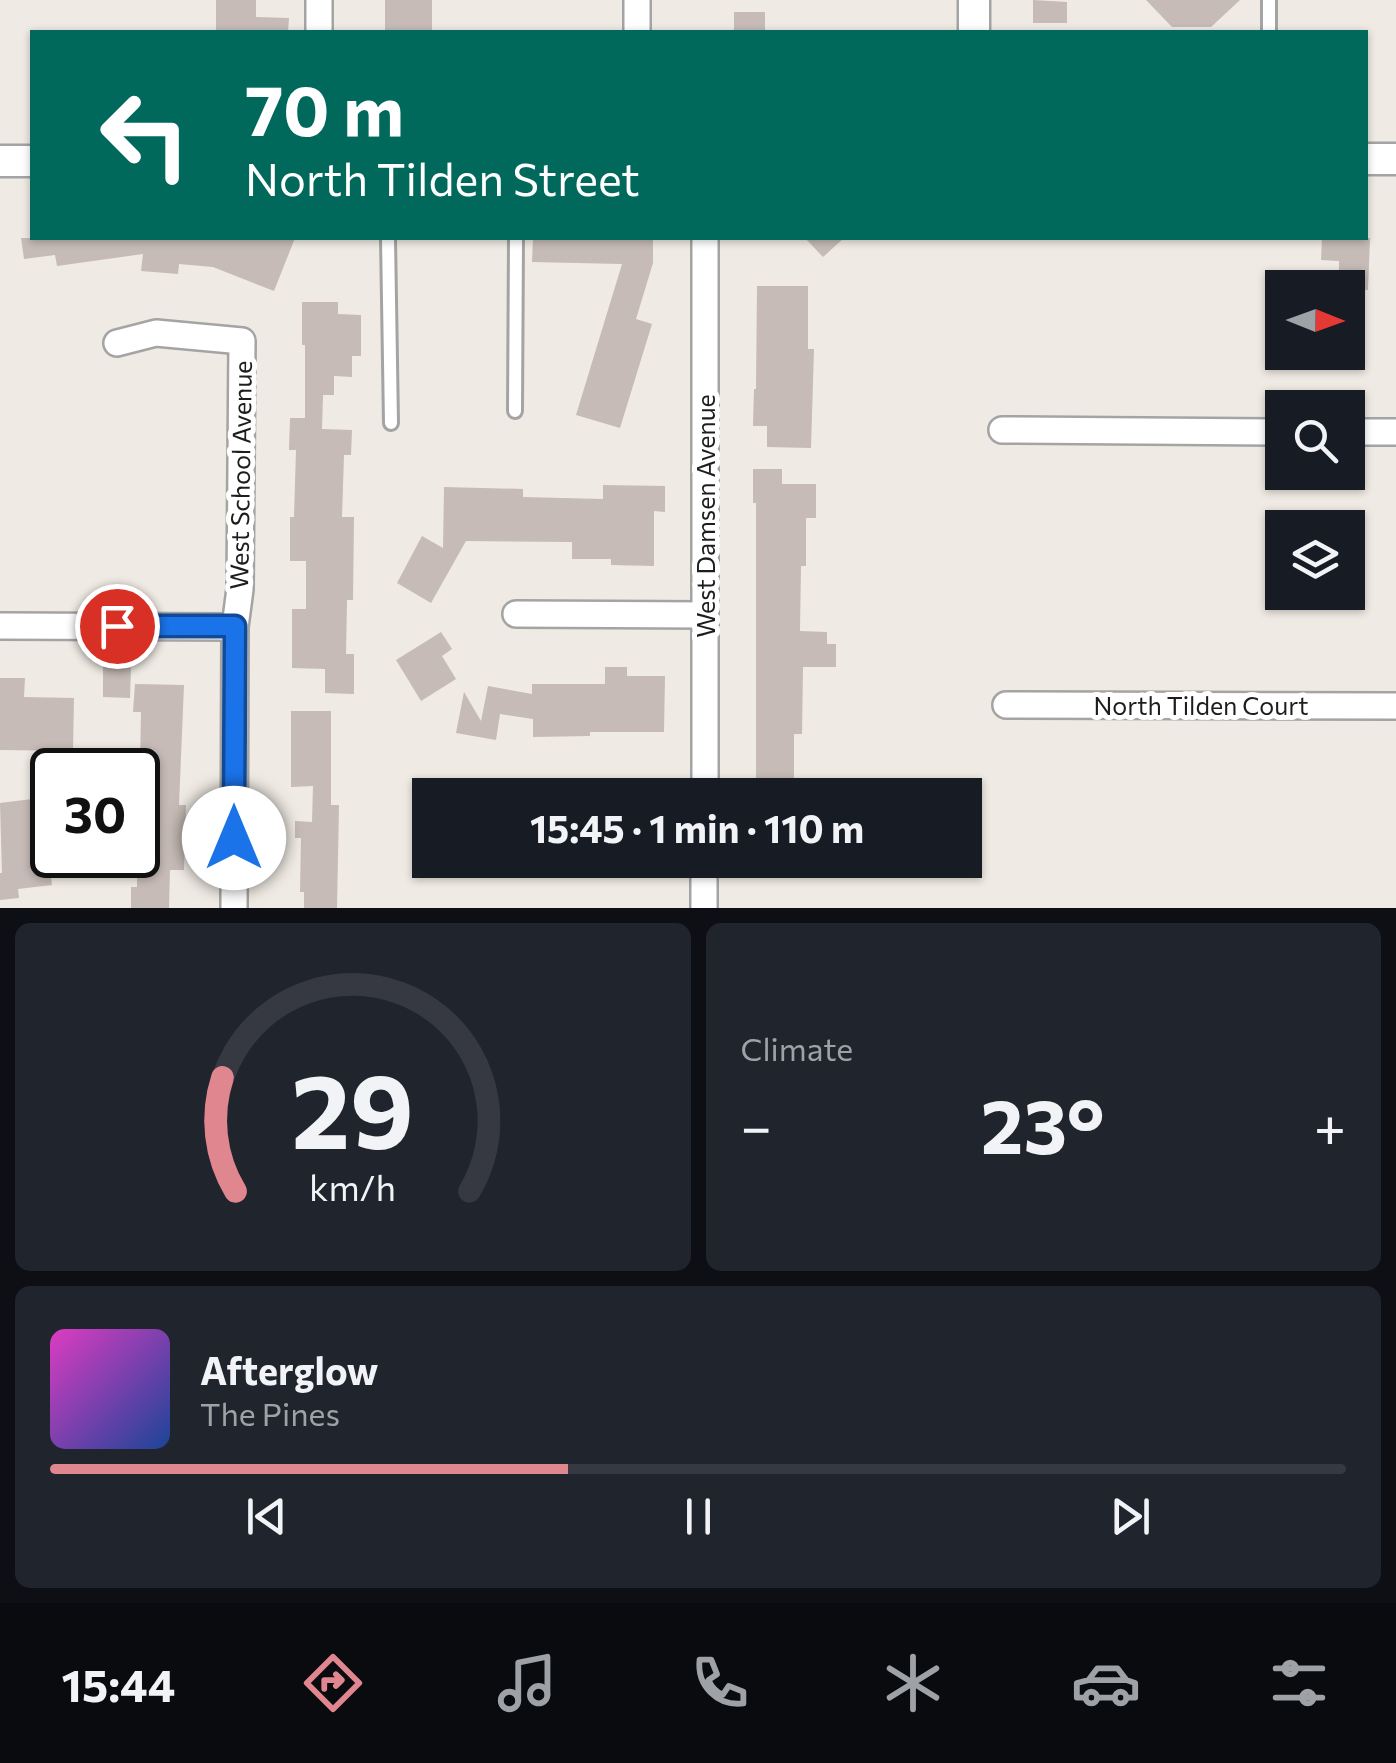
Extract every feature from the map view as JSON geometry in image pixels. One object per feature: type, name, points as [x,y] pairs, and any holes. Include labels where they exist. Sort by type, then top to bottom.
[{"type":"street","points":[[318,30],[319,0]]},
{"type":"street","points":[[637,30],[638,0]]},
{"type":"street","points":[[974,0],[974,30]]},
{"type":"street","points":[[1368,159],[1396,160]]},
{"type":"street","points":[[0,161],[30,161]]},
{"type":"street","name":"West Damsen Avenue","points":[[704,778],[705,240]]},
{"type":"street","name":"West School Avenue","points":[[117,343],[156,332],[242,341],[234,908]]},
{"type":"street","points":[[1002,430],[1265,432]]},
{"type":"street","points":[[1365,432],[1396,432]]},
{"type":"street","points":[[516,614],[705,615]]},
{"type":"street","points":[[0,626],[235,626]]},
{"type":"street","name":"North Tilden Court","points":[[1006,705],[1396,706]]},
{"type":"street","points":[[704,878],[704,908]]},
{"type":"lane","points":[[1269,0],[1269,30]]},
{"type":"lane","points":[[388,240],[392,424]]},
{"type":"lane","points":[[516,240],[516,411]]},
{"type":"building","points":[[216,0],[256,0],[256,17],[289,18],[288,30],[216,30]]},
{"type":"building","points":[[385,0],[432,0],[432,30],[385,30]]},
{"type":"building","points":[[1033,0],[1067,2],[1067,23],[1033,23]]},
{"type":"building","points":[[1146,0],[1240,0],[1211,27],[1172,27]]},
{"type":"building","points":[[734,12],[765,12],[765,30],[734,30]]},
{"type":"building","points":[[21,238],[294,240],[274,291],[213,267],[179,264],[178,274],[141,271],[143,254],[57,266],[55,255],[24,259]]},
{"type":"building","points":[[1370,238],[1368,290],[1365,270],[1339,270],[1339,261],[1321,260],[1322,240]]},
{"type":"building","points":[[533,240],[653,240],[653,263],[636,319],[652,324],[620,428],[576,415],[622,264],[532,262]]},
{"type":"building","points":[[807,240],[842,240],[823,257]]},
{"type":"building","points":[[757,286],[808,286],[808,349],[814,349],[811,448],[767,447],[767,426],[753,426]]},
{"type":"building","points":[[302,302],[338,302],[338,314],[361,315],[361,356],[352,356],[352,377],[334,376],[334,395],[323,395],[322,429],[352,430],[351,455],[344,455],[342,517],[354,517],[353,600],[347,600],[346,654],[354,654],[354,694],[325,693],[325,669],[292,668],[292,609],[306,609],[306,561],[290,561],[296,450],[289,450],[290,418],[305,418]]},
{"type":"building","points":[[753,469],[782,469],[782,484],[816,484],[816,518],[806,518],[800,631],[827,632],[827,644],[836,644],[836,667],[803,667],[802,734],[794,734],[794,778],[756,778]]},
{"type":"building","points":[[603,485],[665,486],[665,512],[654,511],[654,566],[611,565],[611,559],[572,559],[572,542],[466,541],[431,603],[397,583],[422,536],[443,548],[444,487],[523,489],[523,497],[603,499]]},
{"type":"building","points":[[441,632],[452,649],[442,656],[456,679],[421,701],[396,660]]},
{"type":"building","points":[[103,667],[131,668],[130,698],[103,697]]},
{"type":"building","points":[[605,667],[627,667],[627,676],[665,676],[664,732],[533,737],[533,719],[500,714],[496,740],[456,733],[464,692],[481,721],[488,686],[532,694],[532,684],[605,684]]},
{"type":"building","points":[[0,678],[25,678],[24,697],[74,698],[73,748],[0,750]]},
{"type":"building","points":[[135,684],[184,685],[179,805],[186,805],[184,870],[170,870],[169,908],[131,908],[131,887],[137,887],[137,878],[160,878],[160,748],[140,748],[141,712],[133,712]]},
{"type":"building","points":[[291,711],[331,711],[331,805],[339,805],[337,908],[304,908],[304,892],[300,892],[301,838],[295,838],[295,821],[312,822],[313,786],[291,787]]},
{"type":"building","points":[[30,799],[30,878],[51,878],[52,885],[18,889],[19,898],[0,900],[0,803]]},
{"type":"route","points":[[117,626],[235,626],[234,838]]}]
